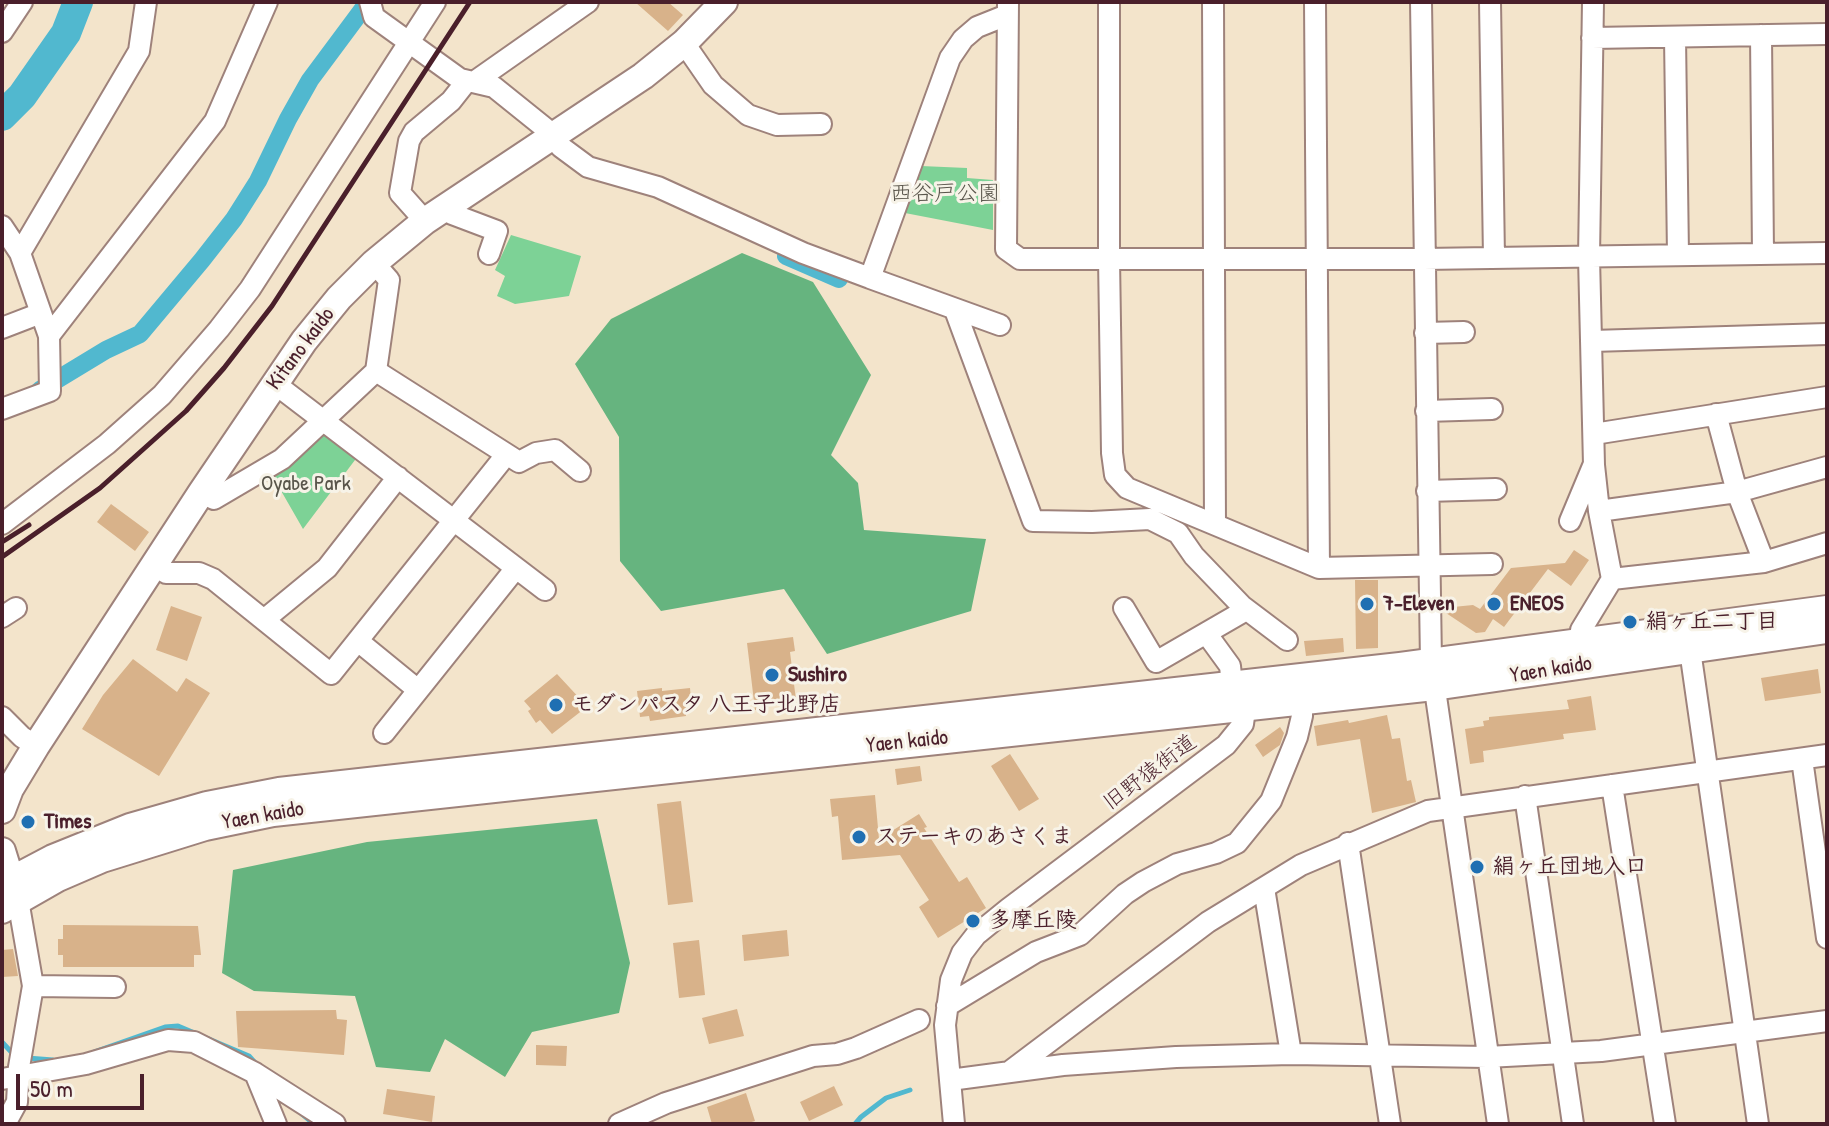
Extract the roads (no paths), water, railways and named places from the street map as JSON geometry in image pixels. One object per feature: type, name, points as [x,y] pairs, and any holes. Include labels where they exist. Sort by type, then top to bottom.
[{"type":"main road","name":"Kitano kaido","points":[[2,810],[10,789],[36,746],[274,383],[322,319],[374,263],[434,215],[643,76],[684,43],[724,2]]},
{"type":"main road","name":"Yaen kaido","points":[[1242,693],[1302,702],[1581,643],[1827,609]]},
{"type":"main road","name":"Yaen kaido","points":[[8,894],[58,878],[102,859],[205,827],[273,813],[1001,732],[1242,693],[1690,650],[1827,630]]},
{"type":"main road","points":[[2,851],[8,894]]},
{"type":"street","points":[[2,32],[22,2]]},
{"type":"street","points":[[20,253],[139,51],[146,2]]},
{"type":"street","points":[[49,336],[215,121],[267,2]]},
{"type":"street","points":[[370,2],[374,17],[470,82],[494,87],[588,167],[658,187],[803,253],[1000,325]]},
{"type":"street","points":[[2,524],[72,472],[140,415],[162,395],[219,329],[250,289],[435,2]]},
{"type":"street","points":[[489,254],[497,231],[452,214],[434,215],[400,193],[409,141],[414,132],[470,82],[588,2]]},
{"type":"street","points":[[1109,2],[1109,258],[1115,475],[1127,488],[1319,568],[1492,564]]},
{"type":"street","points":[[1213,2],[1215,524]]},
{"type":"street","points":[[1315,2],[1319,568]]},
{"type":"street","points":[[1421,2],[1432,675],[1498,1124]]},
{"type":"street","points":[[1490,2],[1494,258]]},
{"type":"street","points":[[1581,643],[1581,630],[1612,579],[1594,465],[1589,257],[1593,2]]},
{"type":"street","points":[[1008,8],[1006,249],[1020,259],[1424,259],[1827,253]]},
{"type":"street","points":[[870,278],[950,58],[963,39],[1008,8]]},
{"type":"street","points":[[1592,38],[1827,34]]},
{"type":"street","points":[[1761,35],[1763,254]]},
{"type":"street","points":[[1675,37],[1678,255]]},
{"type":"street","points":[[684,43],[713,85],[748,115],[777,125],[821,124]]},
{"type":"street","points":[[2,226],[20,253],[49,336],[50,391],[2,409]]},
{"type":"street","points":[[201,493],[214,499],[282,459],[376,371],[389,280],[374,263]]},
{"type":"street","points":[[955,310],[1033,521],[1150,519],[1178,533],[1194,556],[1246,610],[1287,640]]},
{"type":"street","points":[[2,328],[41,313]]},
{"type":"street","points":[[1425,333],[1464,332]]},
{"type":"street","points":[[1592,341],[1827,334]]},
{"type":"street","points":[[376,371],[519,462],[536,453],[555,450],[580,471]]},
{"type":"street","points":[[274,383],[545,590]]},
{"type":"street","points":[[1594,434],[1827,397]]},
{"type":"street","points":[[1426,411],[1492,409]]},
{"type":"street","points":[[1716,414],[1737,492],[1764,562]]},
{"type":"street","points":[[155,565],[166,573],[199,573],[213,579],[331,674],[506,455]]},
{"type":"street","points":[[1570,521],[1589,470],[1594,465]]},
{"type":"street","points":[[1599,511],[1737,492],[1827,467]]},
{"type":"street","points":[[265,619],[327,568],[398,477]]},
{"type":"street","points":[[1427,491],[1496,489]]},
{"type":"street","points":[[1612,579],[1764,562],[1827,543]]},
{"type":"street","points":[[384,733],[516,568]]},
{"type":"street","points":[[1124,608],[1156,662],[1246,610]]},
{"type":"street","points":[[1206,633],[1230,666],[1242,693]]},
{"type":"street","points":[[358,641],[418,690]]},
{"type":"street","points":[[1690,650],[1758,1124]]},
{"type":"street","name":"旧野猿街道","points":[[954,1124],[946,1046],[947,1006],[951,980],[962,953],[976,935],[1217,754],[1235,737],[1243,724],[1242,693]]},
{"type":"street","points":[[947,1006],[1036,952],[1080,935],[1125,894],[1143,882],[1177,864],[1216,853],[1237,843],[1271,801],[1297,737],[1302,702]]},
{"type":"street","points":[[2,717],[36,746]]},
{"type":"street","points":[[1009,1072],[1208,922],[1301,865],[1428,811],[1827,755]]},
{"type":"street","points":[[1802,759],[1827,938]]},
{"type":"street","points":[[1612,785],[1665,1124]]},
{"type":"street","points":[[1525,796],[1573,1124]]},
{"type":"street","points":[[1348,843],[1390,1124]]},
{"type":"street","points":[[1264,888],[1291,1054]]},
{"type":"street","points":[[5,1124],[17,1102],[13,1074],[23,1045],[33,986],[8,894]]},
{"type":"street","points":[[33,986],[115,987]]},
{"type":"street","points":[[619,1124],[666,1103],[813,1056],[837,1054],[856,1048],[919,1020]]},
{"type":"street","points":[[950,1080],[1063,1065],[1176,1057],[1291,1054],[1487,1057],[1601,1051],[1827,1021]]},
{"type":"street","points":[[13,1074],[86,1064],[168,1040],[194,1042],[257,1074],[335,1124]]},
{"type":"street","points":[[257,1074],[276,1124]]},
{"type":"waterway","points":[[2,116],[22,96],[66,33],[78,2]]},
{"type":"waterway","points":[[40,390],[106,350],[140,334],[202,260],[234,219],[258,181],[310,80],[365,2]]},
{"type":"waterway","points":[[786,256],[839,279]]},
{"type":"waterway","points":[[94,1052],[165,1027],[178,1026],[249,1056],[258,1066]]},
{"type":"waterway","points":[[2,1042],[14,1055]]},
{"type":"waterway","points":[[27,1058],[53,1060]]},
{"type":"waterway","points":[[855,1124],[886,1098],[910,1090]]},
{"type":"waterway","points":[[302,1114],[314,1124]]},
{"type":"railway","points":[[2,557],[100,488],[186,411],[224,368],[272,306],[470,2]]},
{"type":"railway","points":[[2,542],[29,525]]},
{"type":"place","name":"7-Eleven","points":[[1367,604]]},
{"type":"place","name":"ENEOS","points":[[1494,604]]},
{"type":"place","name":"絹ヶ丘二丁目","points":[[1630,622]]},
{"type":"place","name":"Sushiro","points":[[772,675]]},
{"type":"place","name":"モダンパスタ 八王子北野店","points":[[556,705]]},
{"type":"place","name":"Times","points":[[28,822]]},
{"type":"place","name":"ステーキのあさくま","points":[[859,837]]},
{"type":"place","name":"絹ヶ丘団地入口","points":[[1477,867]]},
{"type":"place","name":"多摩丘陵","points":[[973,921]]},
{"type":"park label","name":"西谷戸公園","points":[[945,194]]},
{"type":"park label","name":"Oyabe Park","points":[[306,484]]}]
